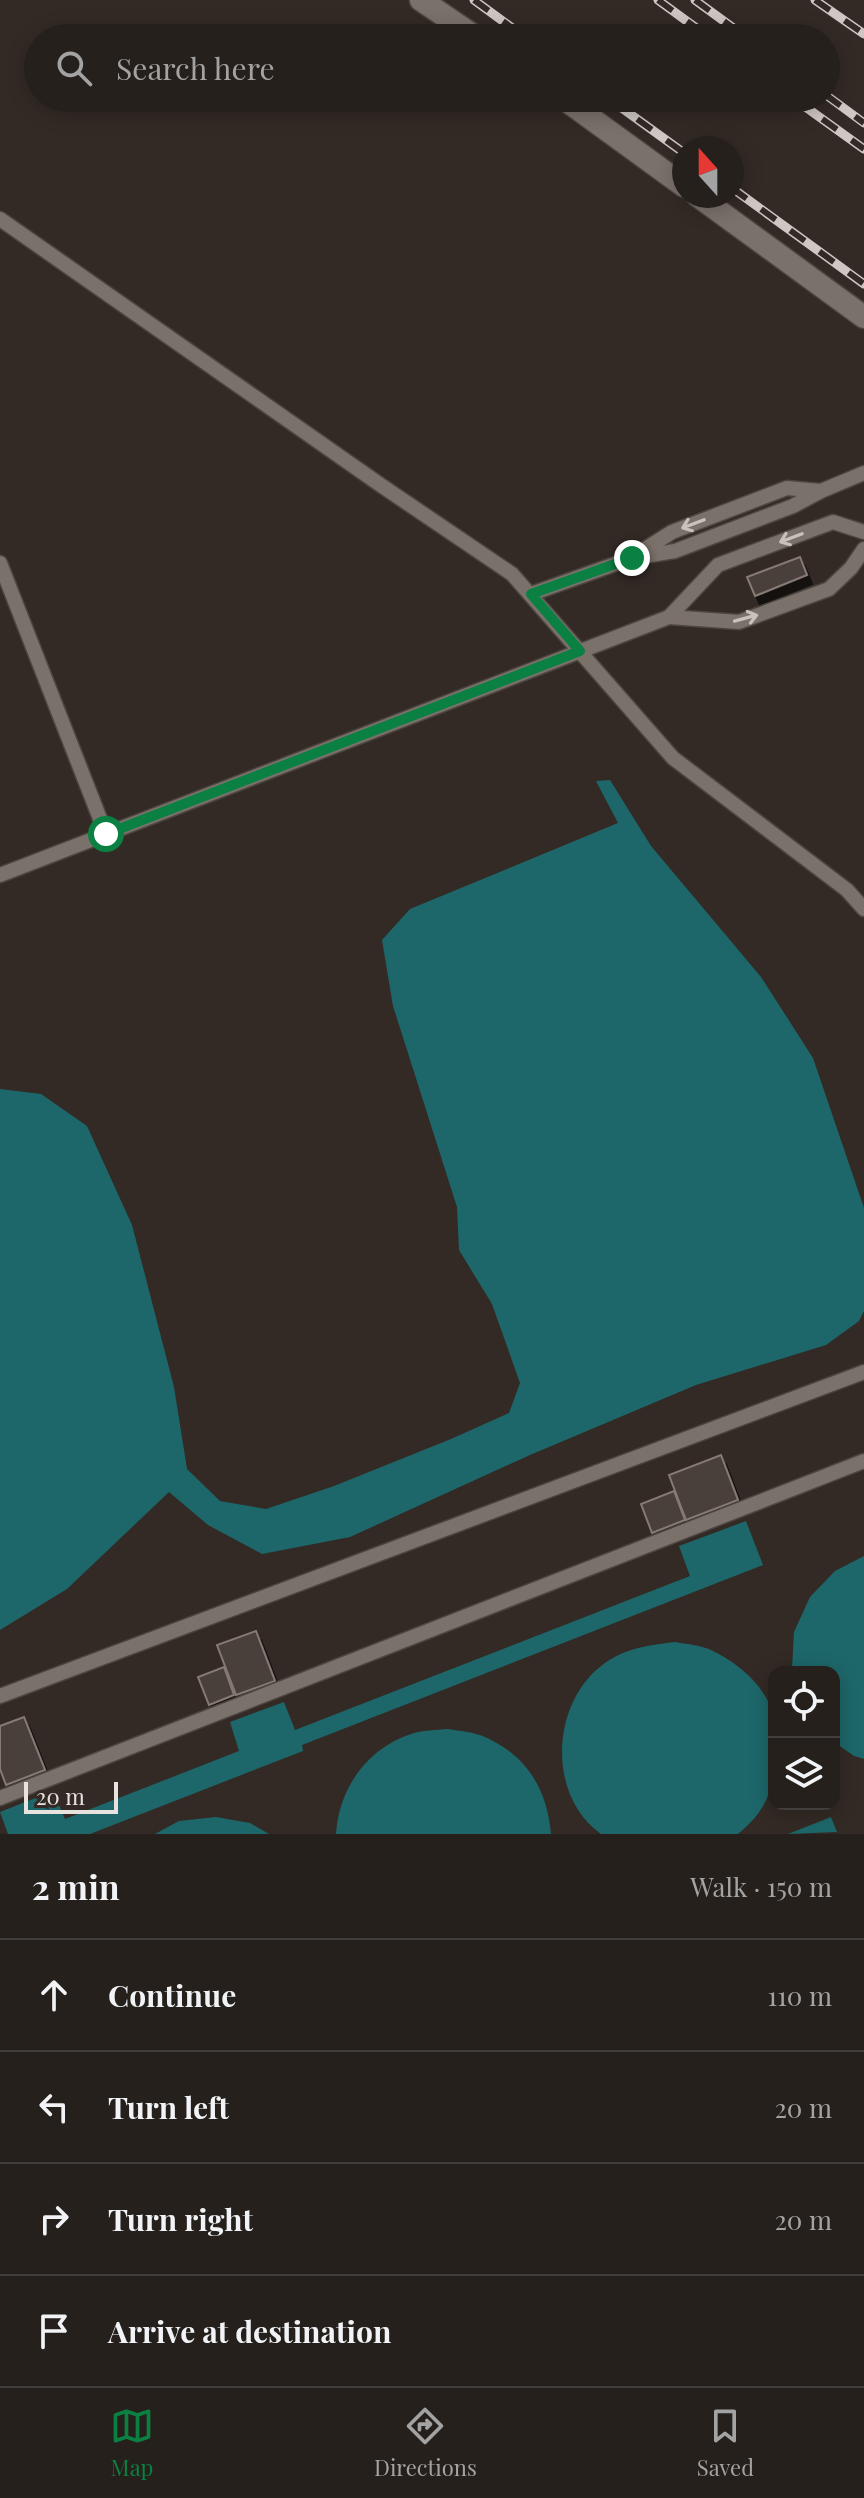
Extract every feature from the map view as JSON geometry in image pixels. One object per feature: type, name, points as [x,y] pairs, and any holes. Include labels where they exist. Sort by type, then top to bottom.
[{"type":"street","points":[[421,0],[456,24]]},
{"type":"street","points":[[582,112],[672,177]]},
{"type":"street","points":[[714,208],[864,317]]},
{"type":"lane","points":[[0,219],[512,574],[673,758],[847,890],[864,909]]},
{"type":"lane","points":[[531,594],[632,558],[675,551],[793,506],[864,473]]},
{"type":"lane","points":[[669,617],[718,565],[833,522],[864,532]]},
{"type":"lane","points":[[0,875],[669,617],[739,622],[829,589],[851,568],[864,549]]},
{"type":"lane","points":[[0,563],[106,834]]},
{"type":"lane","points":[[0,1696],[864,1372]]},
{"type":"lane","points":[[0,1798],[864,1461]]},
{"type":"water","points":[[610,780],[651,846],[761,977],[813,1058],[864,1208],[864,1311],[859,1321],[826,1345],[696,1385],[530,1455],[350,1537],[262,1554],[208,1525],[169,1492],[67,1589],[0,1630],[0,1089],[41,1094],[87,1126],[132,1225],[174,1387],[187,1469],[220,1501],[266,1509],[334,1486],[509,1413],[520,1383],[492,1304],[459,1250],[457,1207],[393,1006],[382,940],[410,909],[618,823],[596,781]]},
{"type":"water","points":[[746,1521],[763,1565],[302,1745],[303,1751],[90,1834],[8,1834],[0,1812],[53,1791],[65,1819],[239,1751],[230,1722],[284,1702],[295,1730],[690,1576],[679,1546]]},
{"type":"water","points":[[864,1556],[864,1759],[840,1746],[840,1666],[792,1666],[794,1632],[810,1597],[835,1571]]},
{"type":"water","points":[[675,1642],[711,1650],[742,1670],[768,1701],[768,1795],[756,1816],[738,1834],[601,1834],[583,1817],[571,1796],[564,1773],[562,1748],[574,1700],[587,1680],[605,1663],[621,1654]]},
{"type":"water","points":[[448,1729],[485,1737],[523,1764],[545,1803],[551,1834],[336,1834],[338,1817],[349,1787],[368,1760],[411,1734]]},
{"type":"water","points":[[216,1817],[250,1823],[269,1834],[155,1834],[179,1821]]},
{"type":"water","points":[[831,1817],[837,1832],[788,1834]]},
{"type":"building","points":[[800,557],[807,575],[755,596],[747,577]]},
{"type":"building","points":[[721,1455],[738,1500],[686,1520],[669,1475]]},
{"type":"building","points":[[674,1491],[685,1520],[652,1533],[641,1504]]},
{"type":"building","points":[[256,1631],[275,1681],[236,1695],[217,1645]]},
{"type":"building","points":[[224,1667],[234,1695],[209,1705],[198,1677]]},
{"type":"building","points":[[24,1717],[45,1770],[6,1785],[0,1769],[0,1726]]},
{"type":"railway","points":[[474,0],[507,24]]},
{"type":"railway","points":[[658,0],[691,24]]},
{"type":"railway","points":[[695,0],[728,24]]},
{"type":"railway","points":[[815,0],[864,34]]},
{"type":"railway","points":[[840,105],[864,123]]},
{"type":"railway","points":[[627,112],[672,144]]},
{"type":"railway","points":[[812,112],[864,149]]},
{"type":"railway","points":[[744,197],[864,284]]},
{"type":"route","points":[[106,834],[580,651],[531,594],[632,558]]}]
